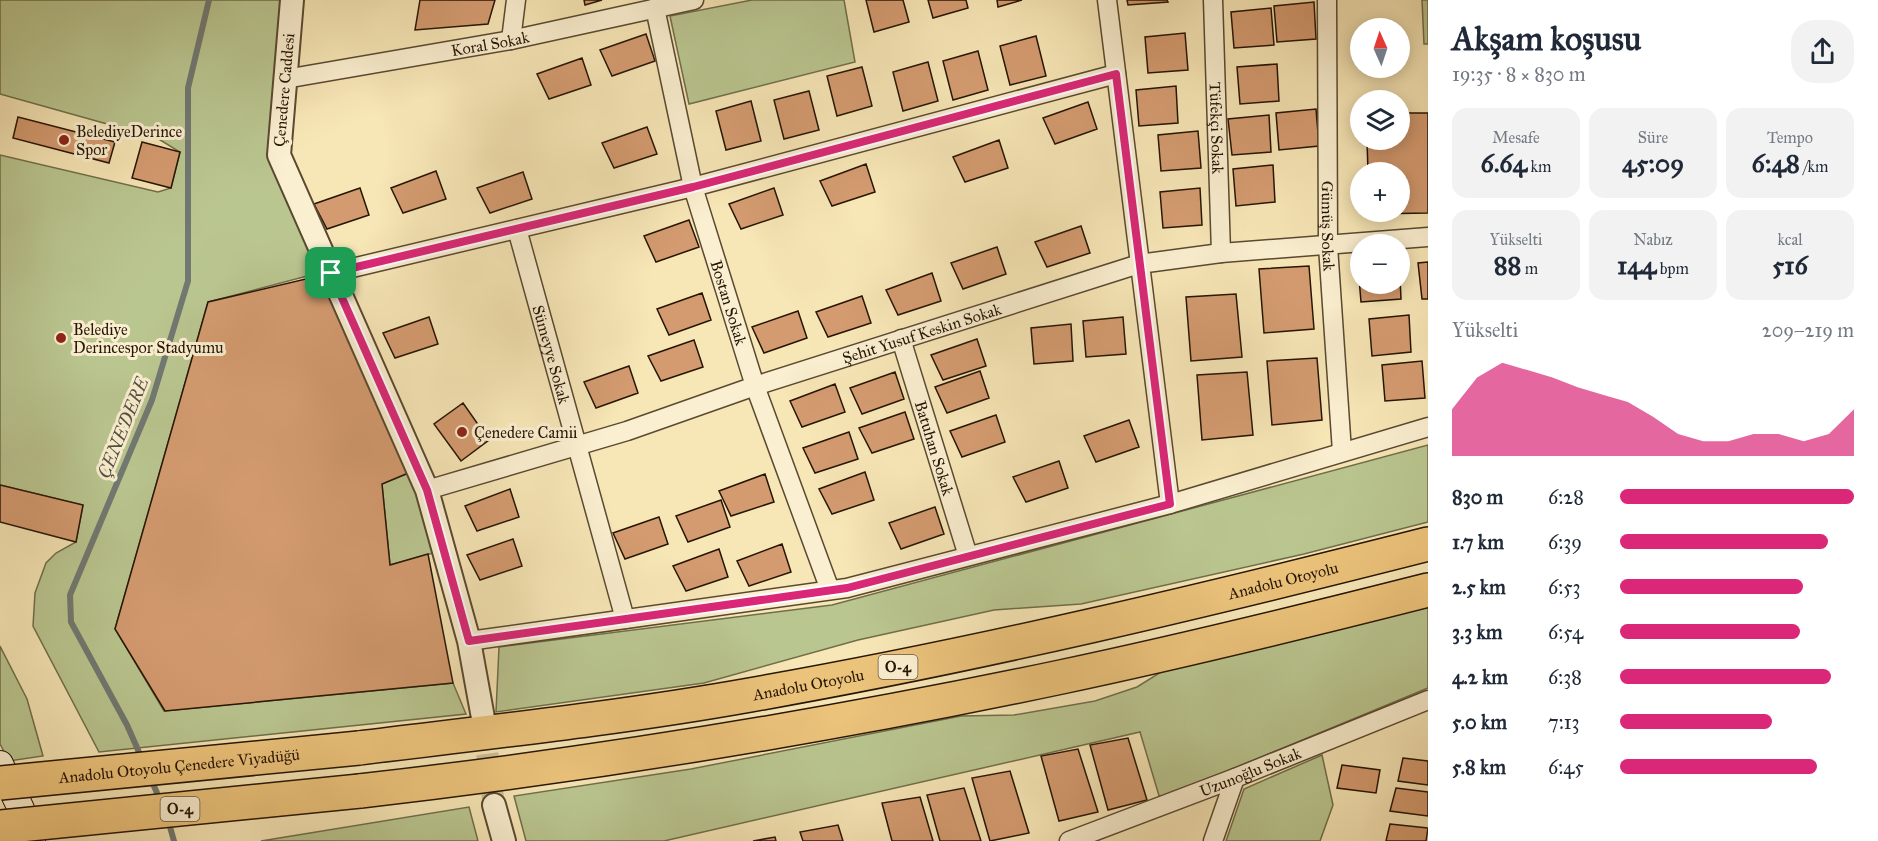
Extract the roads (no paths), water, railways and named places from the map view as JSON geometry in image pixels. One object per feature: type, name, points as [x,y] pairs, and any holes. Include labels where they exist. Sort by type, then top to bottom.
[{"type":"highway","name":"Anadolu Otoyolu","points":[[359,748],[531,727],[781,690],[1051,635],[1428,544]]},
{"type":"highway","name":"O-4","points":[[0,827],[360,791],[541,770],[871,714],[1173,652],[1428,590]]},
{"type":"highway","name":"Anadolu Otoyolu Çenedere Viyadüğü","points":[[0,783],[359,748]]},
{"type":"main road","points":[[0,764],[21,809],[32,841]]},
{"type":"main road","points":[[0,817],[9,841]]},
{"type":"street","name":"Çenedere Caddesi","points":[[292,0],[279,155],[427,490],[469,641],[483,718]]},
{"type":"street","points":[[511,40],[516,0]]},
{"type":"street","name":"Koral Sokak","points":[[285,79],[511,40],[694,0]]},
{"type":"street","points":[[1107,0],[1170,504]]},
{"type":"street","name":"Tüfekçi Sokak","points":[[1213,0],[1221,254]]},
{"type":"street","name":"Gümüş Sokak","points":[[1326,0],[1328,246],[1342,452]]},
{"type":"street","name":"Bostan Sokak","points":[[655,8],[693,187],[755,386],[830,590]]},
{"type":"street","points":[[331,273],[693,187],[1116,74]]},
{"type":"street","name":"Sümeyye Sokak","points":[[517,229],[625,619]]},
{"type":"street","name":"Şehit Yusuf Keskin Sokak","points":[[427,490],[577,445],[1139,264],[1221,254],[1428,237]]},
{"type":"street","name":"Batuhan Sokak","points":[[901,339],[968,556]]},
{"type":"street","points":[[469,641],[847,588],[1170,504],[1428,427]]},
{"type":"street","name":"Uzunoğlu Sokak","points":[[1069,841],[1235,778],[1428,700]]},
{"type":"street","points":[[1213,841],[1235,778]]},
{"type":"street","points":[[494,805],[504,841]]},
{"type":"waterway","name":"ÇENEDERE","points":[[142,759],[127,725],[71,622],[70,595],[152,400],[188,281],[188,88],[209,0]]},
{"type":"waterway","name":"ÇENEDERE","points":[[151,779],[160,800]]},
{"type":"waterway","name":"ÇENEDERE","points":[[168,820],[174,841]]},
{"type":"tunnel","points":[[483,721],[494,805]]},
{"type":"place","name":"BelediyeDerince Spor","points":[[64,140]]},
{"type":"place","name":"Belediye Derincespor Stadyumu","points":[[61,338]]},
{"type":"place","name":"Çenedere Camii","points":[[462,432]]}]
